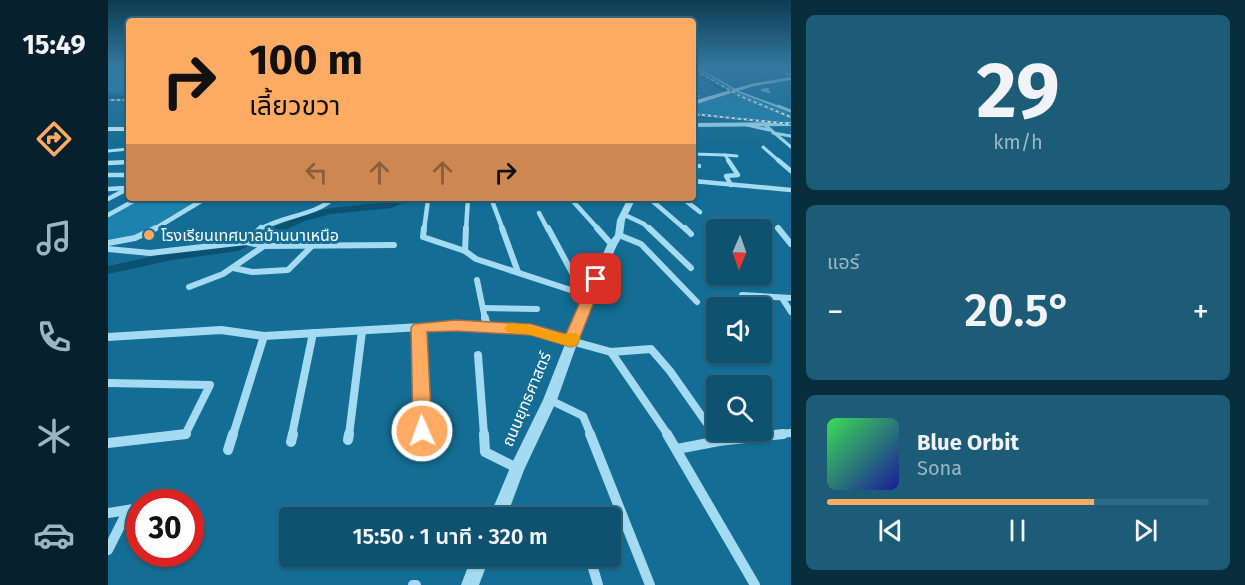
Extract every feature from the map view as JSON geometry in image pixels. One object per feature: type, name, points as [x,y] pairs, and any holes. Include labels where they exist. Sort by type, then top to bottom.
[{"type":"main road","points":[[696,102],[728,93]]},
{"type":"main road","points":[[108,131],[126,131]]},
{"type":"street","points":[[743,93],[790,111]]},
{"type":"street","points":[[696,95],[707,98]]},
{"type":"street","points":[[737,124],[790,136]]},
{"type":"street","points":[[764,124],[790,147]]},
{"type":"street","points":[[696,125],[790,124]]},
{"type":"street","points":[[763,147],[790,171]]},
{"type":"street","points":[[108,151],[126,149]]},
{"type":"street","points":[[696,154],[737,156]]},
{"type":"street","points":[[725,155],[738,175],[726,176],[731,185]]},
{"type":"street","points":[[108,163],[126,162]]},
{"type":"street","points":[[781,162],[790,163]]},
{"type":"street","points":[[108,176],[126,175]]},
{"type":"street","points":[[696,181],[790,190]]},
{"type":"street","points":[[108,189],[126,188]]},
{"type":"street","points":[[108,199],[126,190]]},
{"type":"street","points":[[108,215],[134,201]]},
{"type":"street","points":[[108,243],[146,234],[201,201]]},
{"type":"street","points":[[248,242],[249,237],[273,224],[323,209],[330,201]]},
{"type":"street","points":[[428,201],[423,237],[465,251],[476,260],[586,295]]},
{"type":"street","points":[[465,251],[468,201]]},
{"type":"street","points":[[492,201],[518,272]]},
{"type":"street","points":[[573,201],[615,240],[641,244],[697,302]]},
{"type":"street","name":"ถนนยุทธศาสตร์","points":[[501,507],[517,468],[550,400],[586,295],[615,240],[621,220],[631,201]]},
{"type":"street","points":[[652,201],[691,234]]},
{"type":"street","points":[[686,201],[700,212]]},
{"type":"street","points":[[539,213],[586,295]]},
{"type":"street","points":[[625,215],[644,224],[691,268]]},
{"type":"street","points":[[778,228],[790,244]]},
{"type":"street","points":[[109,250],[150,253],[248,242],[265,246],[310,247],[394,245]]},
{"type":"street","points":[[189,287],[213,279],[233,268],[253,251],[265,246]]},
{"type":"street","points":[[233,268],[252,272],[288,270],[310,247]]},
{"type":"street","points":[[477,280],[488,327]]},
{"type":"street","points":[[742,295],[790,298]]},
{"type":"street","points":[[782,298],[790,312]]},
{"type":"street","points":[[483,308],[537,309]]},
{"type":"street","points":[[108,337],[221,330],[264,336],[419,328],[488,327],[531,330],[611,352],[651,349],[670,371],[706,422]]},
{"type":"street","points":[[419,328],[422,431]]},
{"type":"street","points":[[348,440],[362,331]]},
{"type":"street","points":[[291,442],[313,333]]},
{"type":"street","points":[[228,450],[264,336]]},
{"type":"street","points":[[611,352],[677,449],[755,585]]},
{"type":"street","points":[[478,355],[485,452],[517,468]]},
{"type":"street","points":[[108,382],[210,385],[185,435],[108,443]]},
{"type":"street","points":[[550,400],[583,416],[650,585]]},
{"type":"street","points":[[772,435],[790,433]]},
{"type":"street","points":[[677,449],[719,441]]},
{"type":"street","points":[[108,513],[126,510]]},
{"type":"street","points":[[108,550],[126,514]]},
{"type":"street","points":[[470,585],[477,567]]},
{"type":"street","points":[[593,567],[598,585]]},
{"type":"shaded area","points":[[727,93],[742,93],[790,111],[790,124],[732,116],[696,114],[696,102]]},
{"type":"shaded area","points":[[138,201],[198,201],[145,233],[108,241],[108,217]]},
{"type":"waterway","points":[[108,97],[126,98]]},
{"type":"waterway","points":[[108,270],[172,256],[238,247],[301,219],[330,211],[392,205],[401,201]]},
{"type":"railway","points":[[735,93],[791,117]]},
{"type":"railway","points":[[108,100],[126,100]]},
{"type":"railway","points":[[696,114],[791,124]]},
{"type":"slow traffic","points":[[512,328],[531,330],[571,341],[573,338]]},
{"type":"place","name":"โรงเรียนเทศบาลบ้านนาเหนือ","points":[[149,235]]},
{"type":"route","points":[[422,431],[419,328],[456,326],[531,330],[571,341],[596,279]]}]
